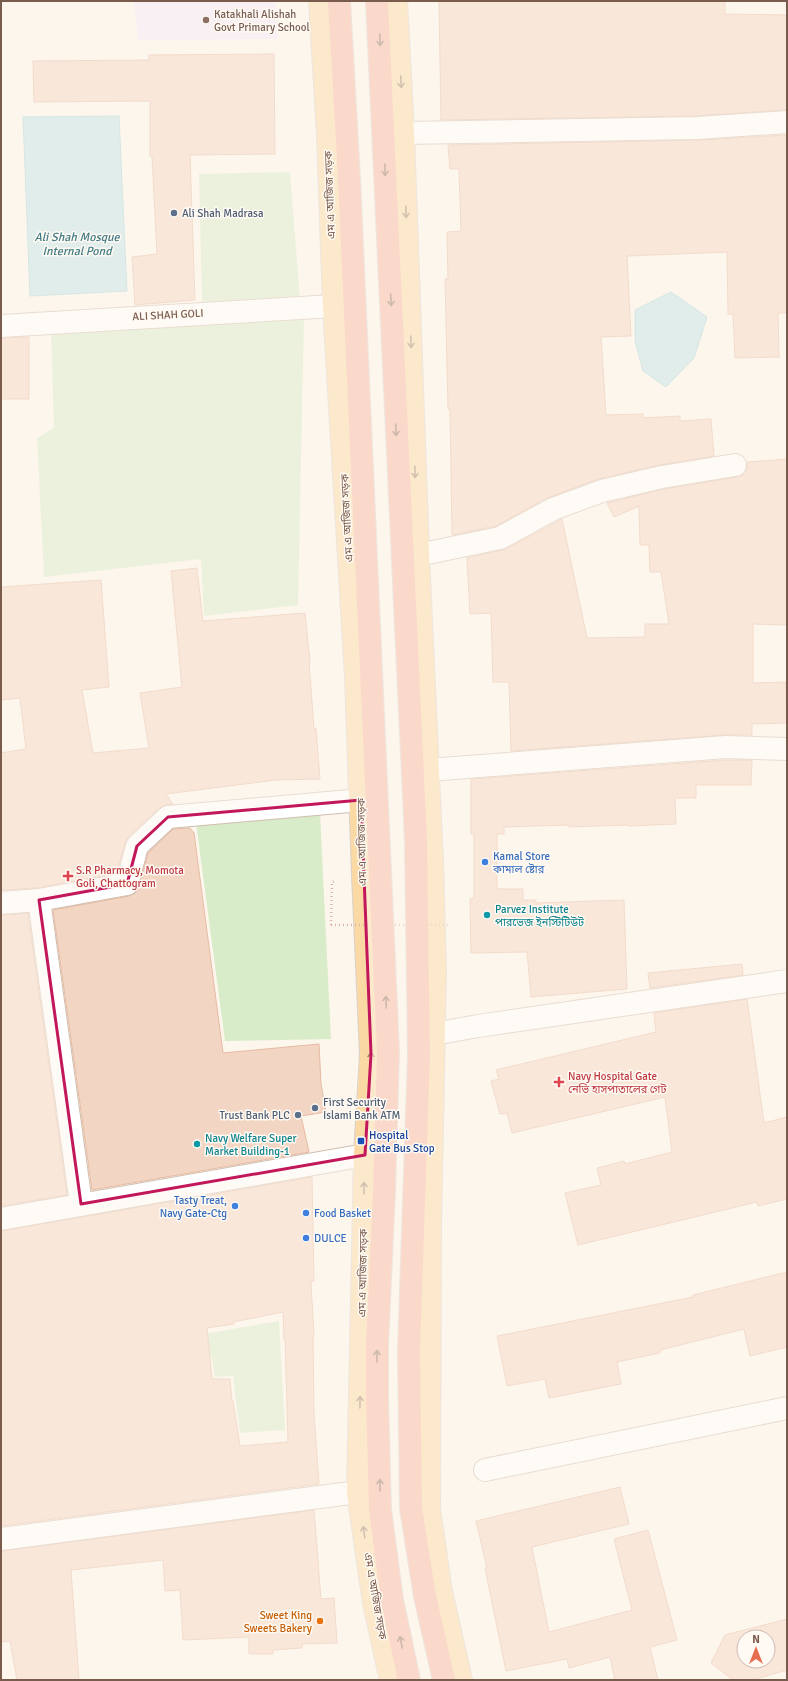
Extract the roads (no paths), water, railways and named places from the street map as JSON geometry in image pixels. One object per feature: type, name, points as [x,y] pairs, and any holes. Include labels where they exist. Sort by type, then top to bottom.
[{"type":"highway","points":[[339,1],[351,219],[388,1052],[384,1191],[377,1344],[380,1510],[392,1600],[409,1680]]},
{"type":"highway","points":[[377,1],[416,840],[419,1056],[409,1350],[411,1508],[425,1596],[444,1680]]},
{"type":"main road","name":"এম এ আজিজ সড়ক","points":[[320,1],[328,134],[334,306],[356,676],[361,800],[362,875],[371,1054],[365,1155],[358,1492],[374,1603],[391,1680]]},
{"type":"main road","points":[[396,1],[403,133],[435,972],[430,1226],[429,1509],[441,1592],[461,1680]]},
{"type":"street","points":[[403,133],[698,128],[787,122]]},
{"type":"street","name":"ALI SHAH GOLI","points":[[1,326],[334,306]]},
{"type":"street","points":[[418,555],[500,538],[553,509],[602,491],[662,477],[736,465]]},
{"type":"street","points":[[428,770],[726,747],[787,749]]},
{"type":"street","points":[[1,903],[39,900],[127,884],[137,846],[168,817],[361,800]]},
{"type":"street","points":[[39,900],[82,1204]]},
{"type":"street","points":[[434,1034],[787,981]]},
{"type":"street","points":[[1,1218],[365,1155]]},
{"type":"street","points":[[485,1470],[787,1408]]},
{"type":"street","points":[[1,1540],[358,1492]]},
{"type":"water","name":"Ali Shah Mosque Internal Pond","points":[[119,116],[127,291],[30,296],[23,117]]},
{"type":"water","points":[[671,292],[707,317],[694,358],[666,387],[643,371],[635,341],[635,310]]},
{"type":"place","name":"Katakhali Alishah Govt Primary School","points":[[206,20]]},
{"type":"place","name":"Ali Shah Madrasa","points":[[174,213]]},
{"type":"place","name":"Kamal Store কামাল ষ্টোর","points":[[485,862]]},
{"type":"place","name":"S.R Pharmacy, Momota Goli, Chattogram","points":[[68,876]]},
{"type":"place","name":"Parvez Institute পারভেজ ইনস্টিটিউট","points":[[487,915]]},
{"type":"place","name":"Navy Hospital Gate নেভি হাসপাতালের গেট","points":[[559,1082]]},
{"type":"place","name":"First Security Islami Bank ATM","points":[[315,1108]]},
{"type":"place","name":"Trust Bank PLC","points":[[298,1115]]},
{"type":"place","name":"Hospital Gate Bus Stop","points":[[361,1141]]},
{"type":"place","name":"Navy Welfare Super Market Building-1","points":[[197,1144]]},
{"type":"place","name":"Tasty Treat, Navy Gate-Ctg","points":[[235,1206]]},
{"type":"place","name":"Food Basket","points":[[306,1213]]},
{"type":"place","name":"DULCE","points":[[306,1238]]},
{"type":"place","name":"Sweet King Sweets Bakery","points":[[320,1621]]}]
